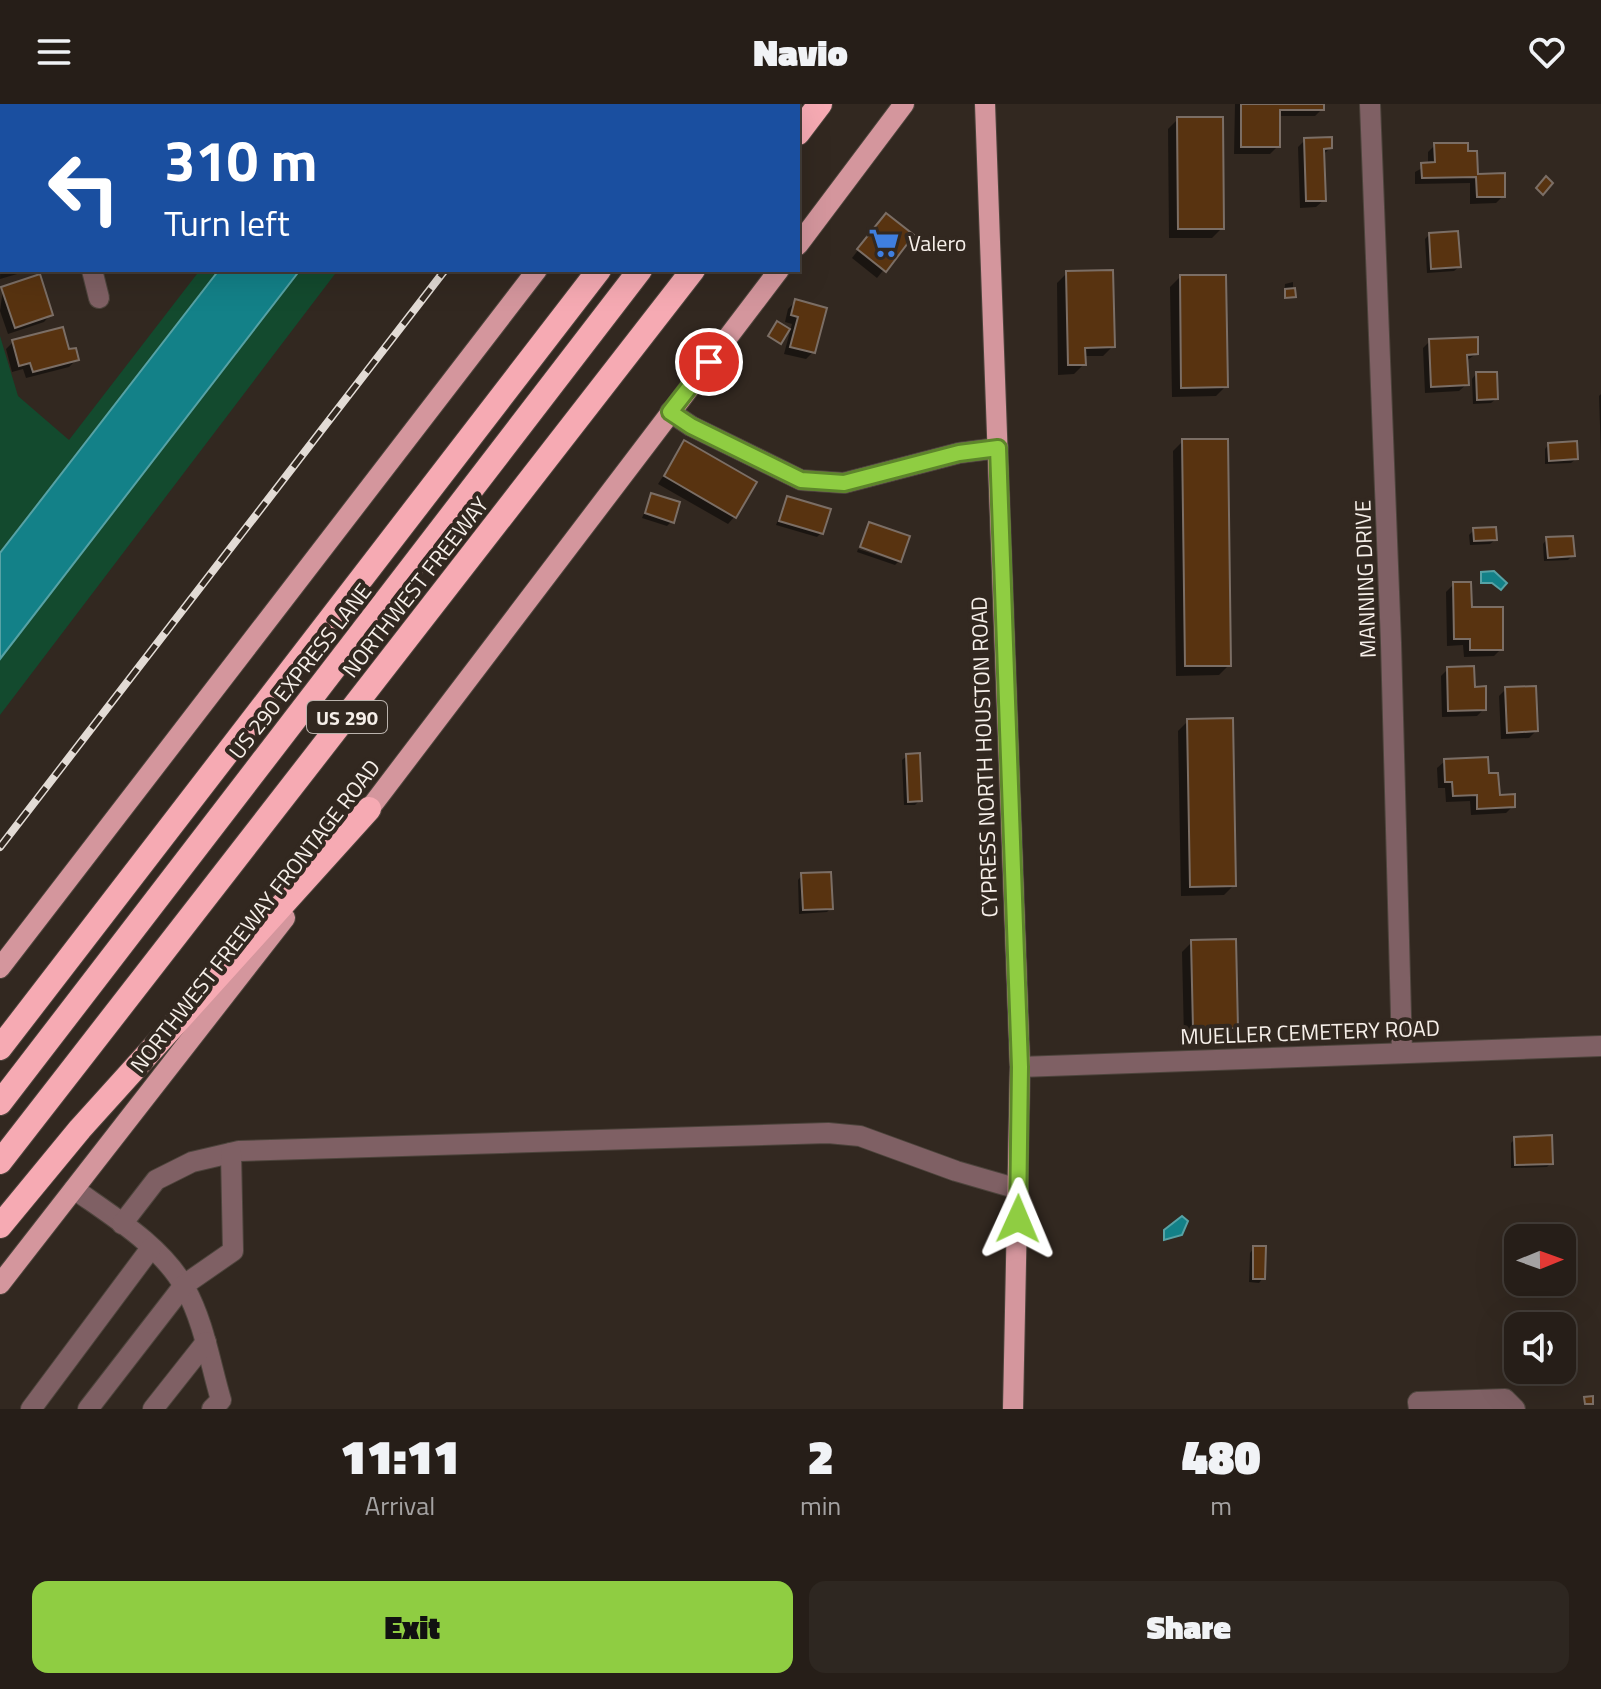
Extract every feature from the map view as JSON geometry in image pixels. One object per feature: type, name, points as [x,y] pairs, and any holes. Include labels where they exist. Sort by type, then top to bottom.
[{"type":"highway","points":[[800,130],[820,104]]},
{"type":"highway","name":"US 290","points":[[0,1048],[597,272]]},
{"type":"highway","name":"US 290 EXPRESS LANE","points":[[0,1103],[638,272]]},
{"type":"highway","name":"NORTHWEST FREEWAY","points":[[0,1162],[691,272]]},
{"type":"highway","points":[[0,1226],[80,1129],[369,809]]},
{"type":"main road","points":[[800,242],[904,104]]},
{"type":"main road","name":"CYPRESS NORTH HOUSTON ROAD","points":[[985,104],[1020,1067],[1013,1409]]},
{"type":"main road","points":[[0,968],[535,272]]},
{"type":"main road","name":"NORTHWEST FREEWAY FRONTAGE ROAD","points":[[0,1284],[369,809],[777,272]]},
{"type":"street","name":"MANNING DRIVE","points":[[1370,104],[1392,672],[1402,1052]]},
{"type":"street","points":[[92,272],[99,298]]},
{"type":"street","points":[[670,412],[691,426],[801,480],[844,483],[959,453],[998,448]]},
{"type":"street","name":"MUELLER CEMETERY ROAD","points":[[1020,1067],[1601,1046]]},
{"type":"street","points":[[122,1224],[156,1180],[192,1162],[231,1153],[828,1133],[860,1136],[956,1171],[1018,1189]]},
{"type":"street","points":[[88,1409],[184,1285],[233,1251],[231,1153]]},
{"type":"street","points":[[74,1189],[151,1248],[184,1285],[206,1342],[218,1407]]},
{"type":"street","points":[[31,1409],[151,1248]]},
{"type":"street","points":[[153,1409],[206,1342]]},
{"type":"street","points":[[1419,1409],[1418,1402],[1505,1399],[1515,1409]]},
{"type":"green space","points":[[198,272],[336,272],[0,715],[0,336],[18,396],[69,440]]},
{"type":"water","points":[[217,272],[298,272],[0,659],[0,553]]},
{"type":"water","points":[[1494,571],[1507,583],[1501,590],[1492,583],[1481,583],[1481,572]]},
{"type":"water","points":[[1182,1216],[1188,1221],[1182,1235],[1164,1240],[1164,1230]]},
{"type":"building","points":[[1241,104],[1324,104],[1324,110],[1280,110],[1280,147],[1241,147]]},
{"type":"building","points":[[1177,117],[1223,117],[1224,229],[1178,229]]},
{"type":"building","points":[[1332,137],[1332,148],[1324,149],[1326,201],[1306,201],[1304,138]]},
{"type":"building","points":[[1434,143],[1468,143],[1468,151],[1477,151],[1478,174],[1505,173],[1505,197],[1477,197],[1476,177],[1422,178],[1421,163],[1435,162]]},
{"type":"building","points":[[1546,176],[1553,183],[1543,195],[1536,188]]},
{"type":"building","points":[[886,213],[914,235],[886,272],[857,249]]},
{"type":"building","points":[[1458,231],[1461,267],[1431,269],[1429,233]]},
{"type":"building","points":[[1113,270],[1115,347],[1085,348],[1086,365],[1068,365],[1066,271]]},
{"type":"building","points":[[40,274],[53,315],[15,328],[1,287]]},
{"type":"building","points":[[1180,275],[1226,275],[1228,387],[1181,388]]},
{"type":"building","points":[[1295,288],[1296,297],[1285,298],[1285,289]]},
{"type":"building","points":[[795,299],[827,308],[815,353],[790,347],[798,317],[791,315]]},
{"type":"building","points":[[777,321],[790,329],[781,344],[768,336]]},
{"type":"building","points":[[63,327],[69,349],[76,348],[79,360],[33,372],[30,363],[19,366],[12,340]]},
{"type":"building","points":[[1478,337],[1478,354],[1467,355],[1469,385],[1431,387],[1429,339]]},
{"type":"building","points":[[1476,372],[1497,372],[1498,399],[1477,400]]},
{"type":"building","points":[[1182,439],[1228,439],[1231,666],[1185,666]]},
{"type":"building","points":[[684,440],[757,482],[736,518],[664,476]]},
{"type":"building","points":[[1577,441],[1578,459],[1549,461],[1548,443]]},
{"type":"building","points":[[651,493],[680,502],[674,523],[645,513]]},
{"type":"building","points":[[787,496],[831,509],[823,534],[779,521]]},
{"type":"building","points":[[869,522],[910,536],[901,562],[860,547]]},
{"type":"building","points":[[1496,527],[1497,540],[1474,541],[1473,528]]},
{"type":"building","points":[[1573,536],[1575,556],[1548,558],[1546,537]]},
{"type":"building","points":[[1453,582],[1471,582],[1472,607],[1503,607],[1503,650],[1470,650],[1470,639],[1454,639]]},
{"type":"building","points":[[1474,666],[1475,687],[1486,686],[1486,710],[1448,711],[1447,667]]},
{"type":"building","points":[[1536,686],[1538,731],[1507,733],[1505,687]]},
{"type":"building","points":[[1233,718],[1236,886],[1190,887],[1187,719]]},
{"type":"building","points":[[920,753],[922,801],[908,802],[906,754]]},
{"type":"building","points":[[1488,757],[1489,773],[1498,773],[1500,795],[1515,794],[1515,807],[1477,809],[1477,795],[1453,796],[1452,782],[1445,782],[1444,759]]},
{"type":"building","points":[[831,872],[833,909],[803,910],[801,873]]},
{"type":"building","points":[[1236,939],[1238,1028],[1193,1029],[1191,940]]},
{"type":"building","points":[[1552,1135],[1553,1164],[1515,1165],[1514,1137]]},
{"type":"building","points":[[1253,1246],[1266,1246],[1265,1279],[1253,1279]]},
{"type":"building","points":[[1593,1396],[1593,1404],[1585,1404],[1584,1397]]},
{"type":"railway","points":[[0,847],[443,272]]},
{"type":"place","name":"Valero","points":[[884,243]]},
{"type":"route","points":[[709,362],[670,412],[691,426],[801,480],[844,483],[959,453],[998,448],[1020,1067],[1018,1219]]}]
